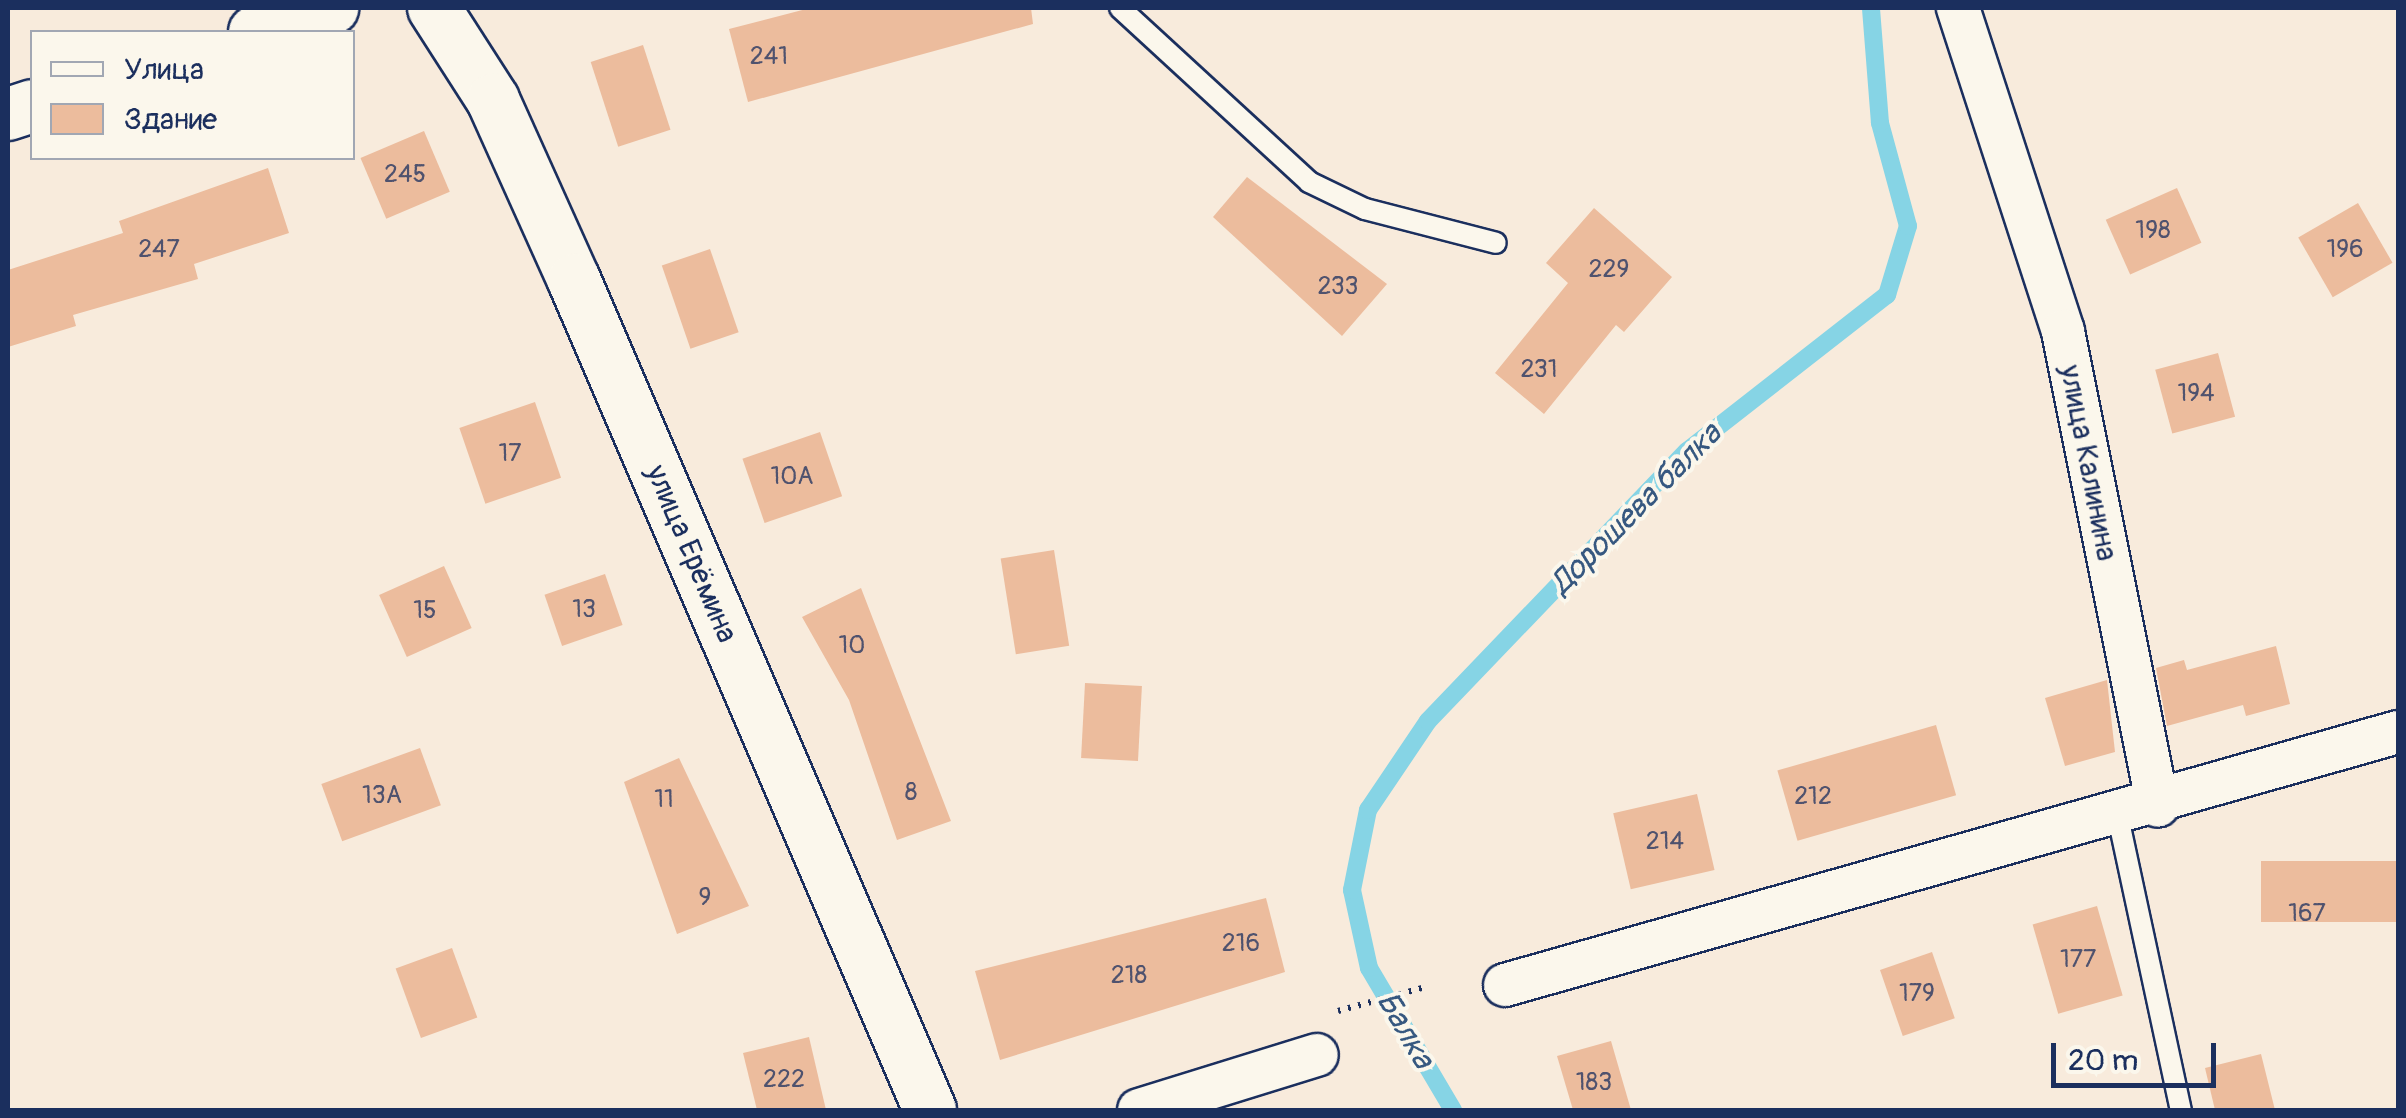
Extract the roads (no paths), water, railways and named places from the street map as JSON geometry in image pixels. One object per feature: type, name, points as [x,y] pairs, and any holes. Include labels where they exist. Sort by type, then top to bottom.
[{"type":"street","points":[[262,30],[332,8]]},
{"type":"street","name":"улица Ерёмина","points":[[434,8],[493,100],[930,1110]]},
{"type":"street","name":"улица Калинина","points":[[1958,8],[2063,331],[2138,811]]},
{"type":"street","points":[[1504,985],[2138,811],[2398,732]]},
{"type":"street","points":[[1139,1110],[1317,1036]]},
{"type":"lane","points":[[1120,8],[1310,182],[1365,209],[1496,243]]},
{"type":"lane","points":[[2138,811],[2181,1110]]},
{"type":"waterway","name":"Дорошева балка","points":[[1453,1110],[1369,968],[1352,890],[1368,810],[1428,721],[1687,451],[1887,295],[1908,226],[1880,123],[1871,8]]},
{"type":"water label","name":"Балка","points":[[1405,1030]]}]
